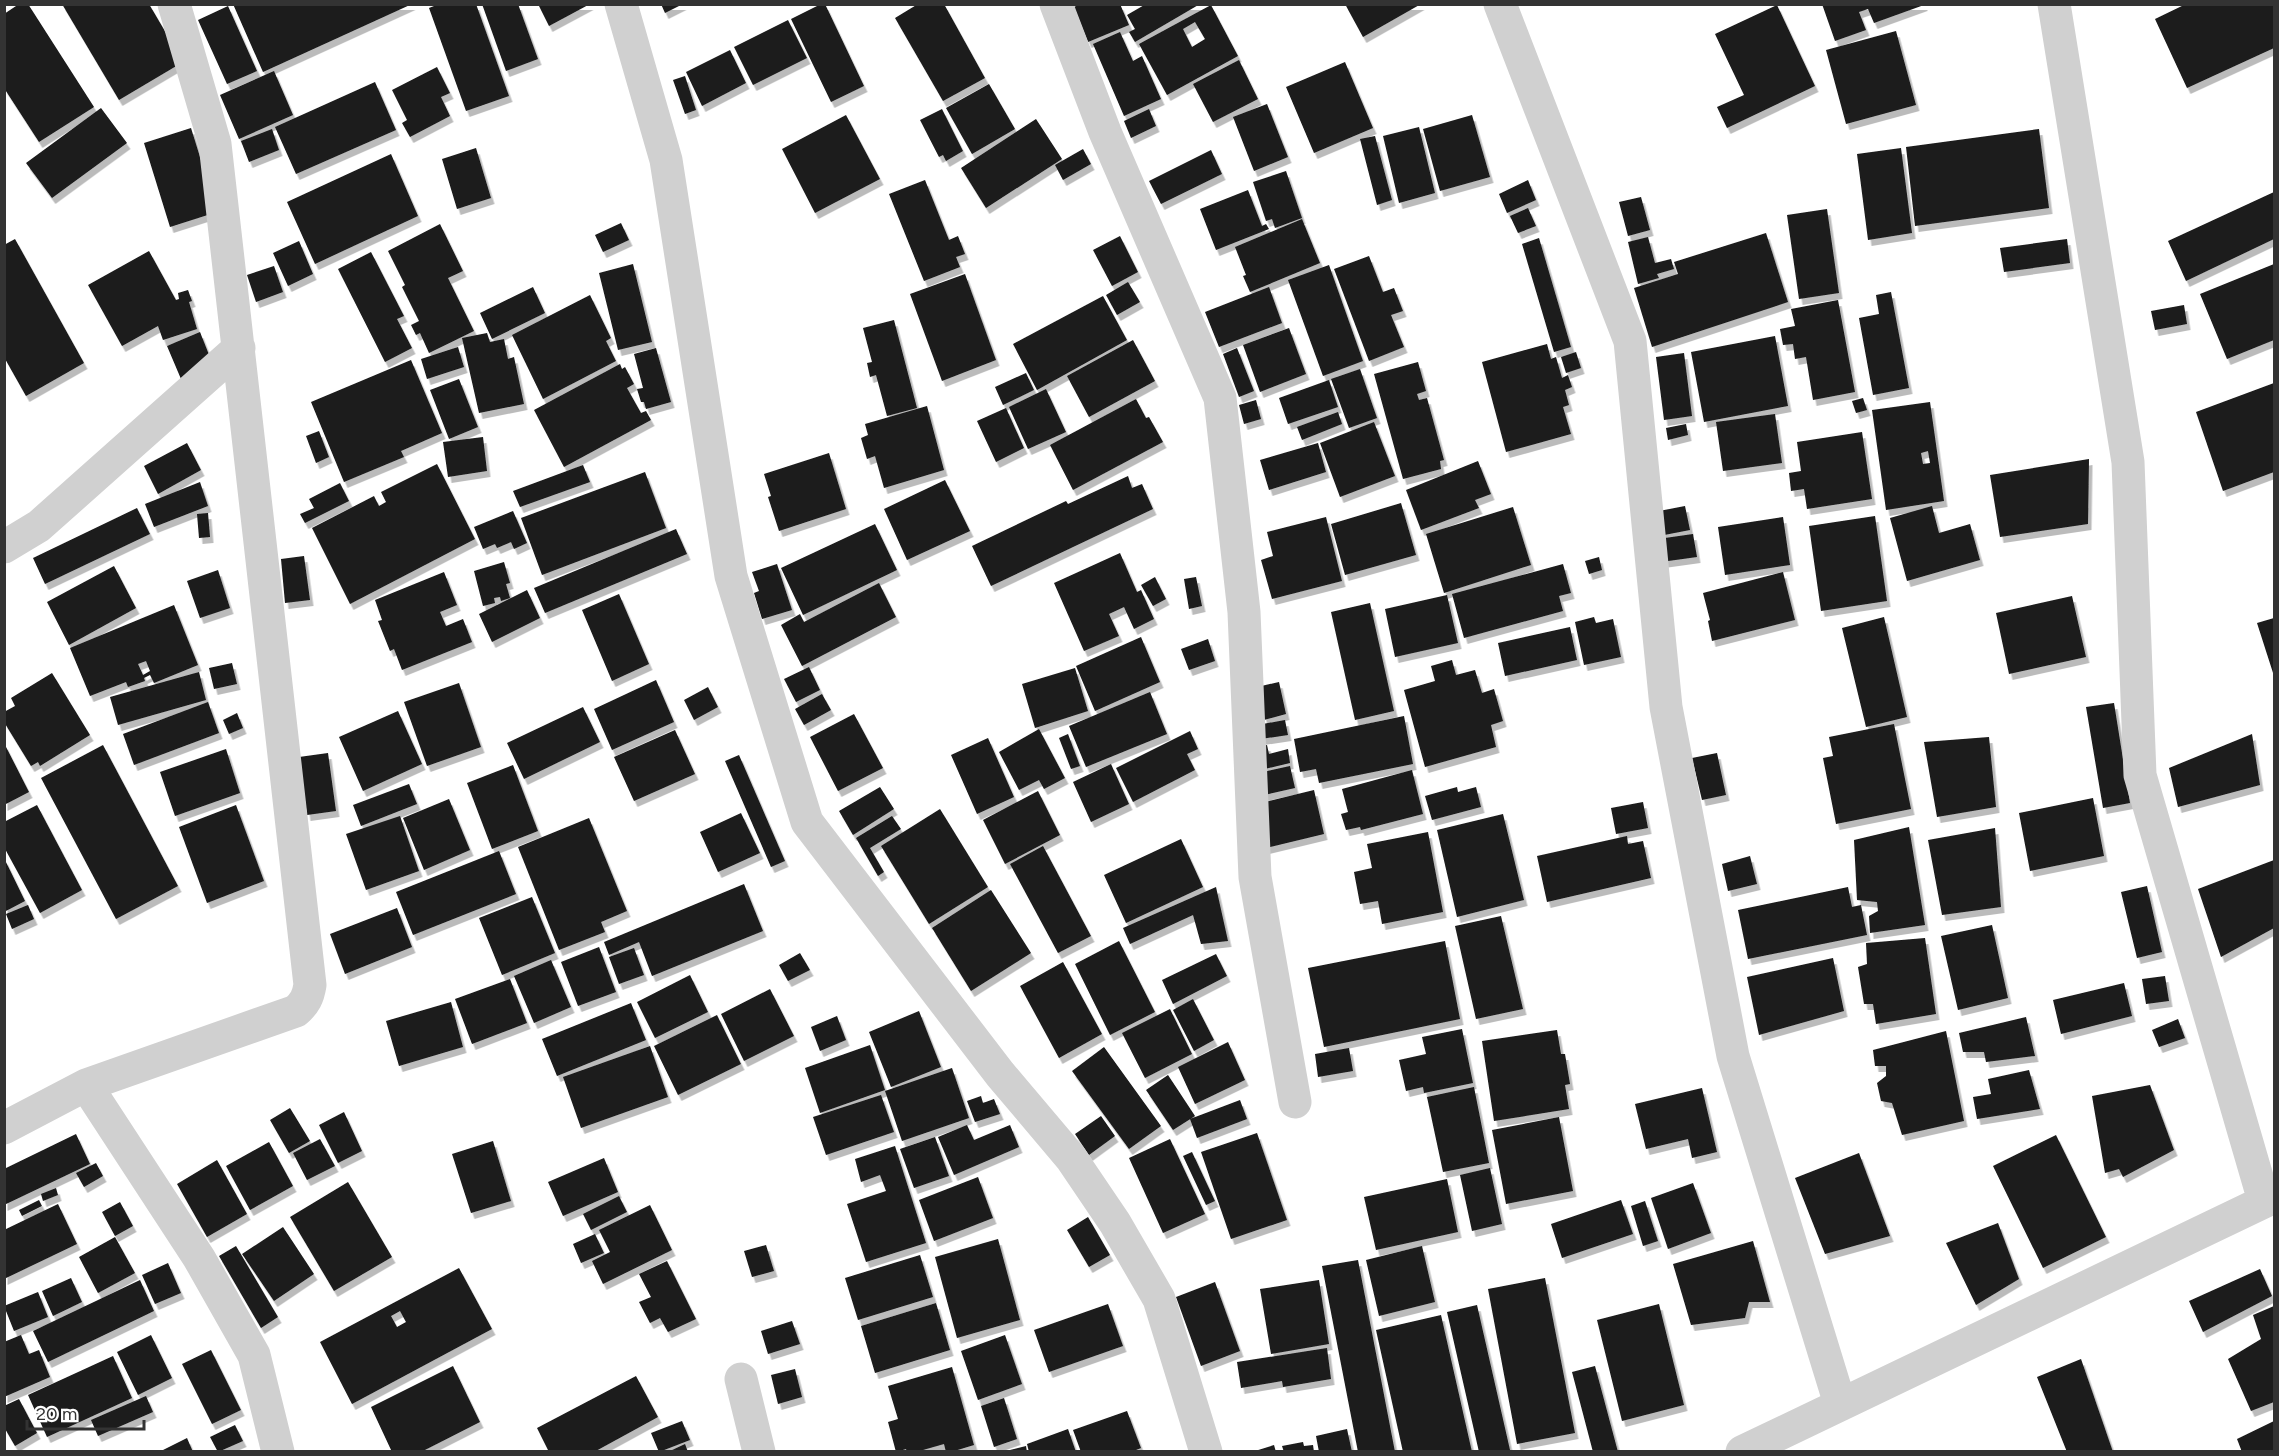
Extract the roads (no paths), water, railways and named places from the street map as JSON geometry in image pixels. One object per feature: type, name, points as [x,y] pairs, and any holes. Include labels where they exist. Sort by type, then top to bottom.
[{"type":"street","points":[[4,1128],[86,1085],[296,1011],[309,995],[310,985],[215,144],[174,4]]},
{"type":"street","points":[[621,4],[666,160],[731,576],[807,822],[1000,1074],[1071,1158],[1115,1223],[1160,1299],[1206,1452]]},
{"type":"street","points":[[1056,4],[1105,132],[1220,398],[1244,612],[1255,877],[1295,1102]]},
{"type":"street","points":[[1500,4],[1630,341],[1666,708],[1733,1056],[1840,1404]]},
{"type":"street","points":[[1742,1452],[2269,1199],[2140,775],[2128,462],[2054,4]]},
{"type":"street","points":[[4,547],[39,526],[239,348]]},
{"type":"street","points":[[86,1085],[199,1258],[254,1355],[278,1452]]},
{"type":"street","points":[[741,1379],[759,1452]]}]
